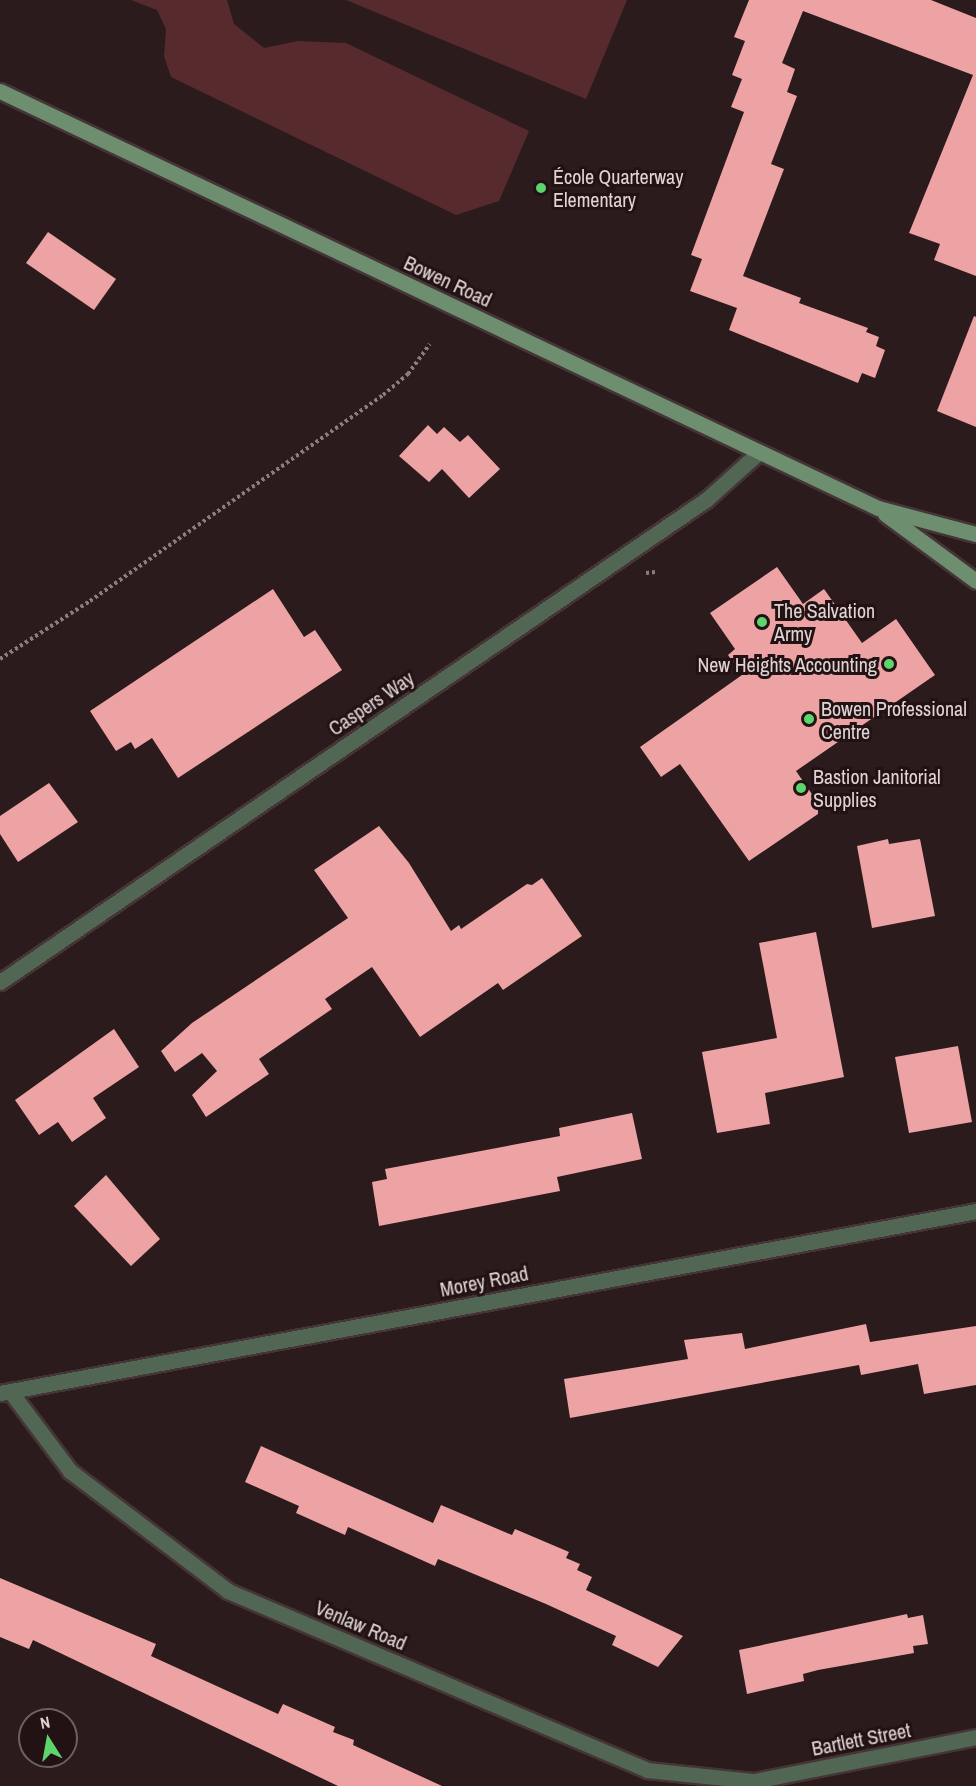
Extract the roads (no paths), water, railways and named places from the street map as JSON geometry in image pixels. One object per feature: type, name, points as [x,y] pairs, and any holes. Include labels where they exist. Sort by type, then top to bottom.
[{"type":"main road","name":"Bowen Road","points":[[0,91],[878,508],[976,534]]},
{"type":"main road","name":"Bowen Road","points":[[878,508],[976,581]]},
{"type":"street","name":"Caspers Way","points":[[0,982],[707,499],[759,452]]},
{"type":"street","name":"Morey Road","points":[[5,1392],[976,1211]]},
{"type":"street","name":"Venlaw Road","points":[[5,1392],[70,1471],[228,1591],[647,1770],[756,1784]]},
{"type":"street","name":"Bartlett Street","points":[[756,1784],[976,1737]]},
{"type":"place","name":"École Quarterway Elementary","points":[[541,188]]},
{"type":"place","name":"The Salvation Army","points":[[762,622]]},
{"type":"place","name":"New Heights Accounting","points":[[889,664]]},
{"type":"place","name":"Bowen Professional Centre","points":[[809,719]]},
{"type":"place","name":"Bastion Janitorial Supplies","points":[[801,788]]}]
